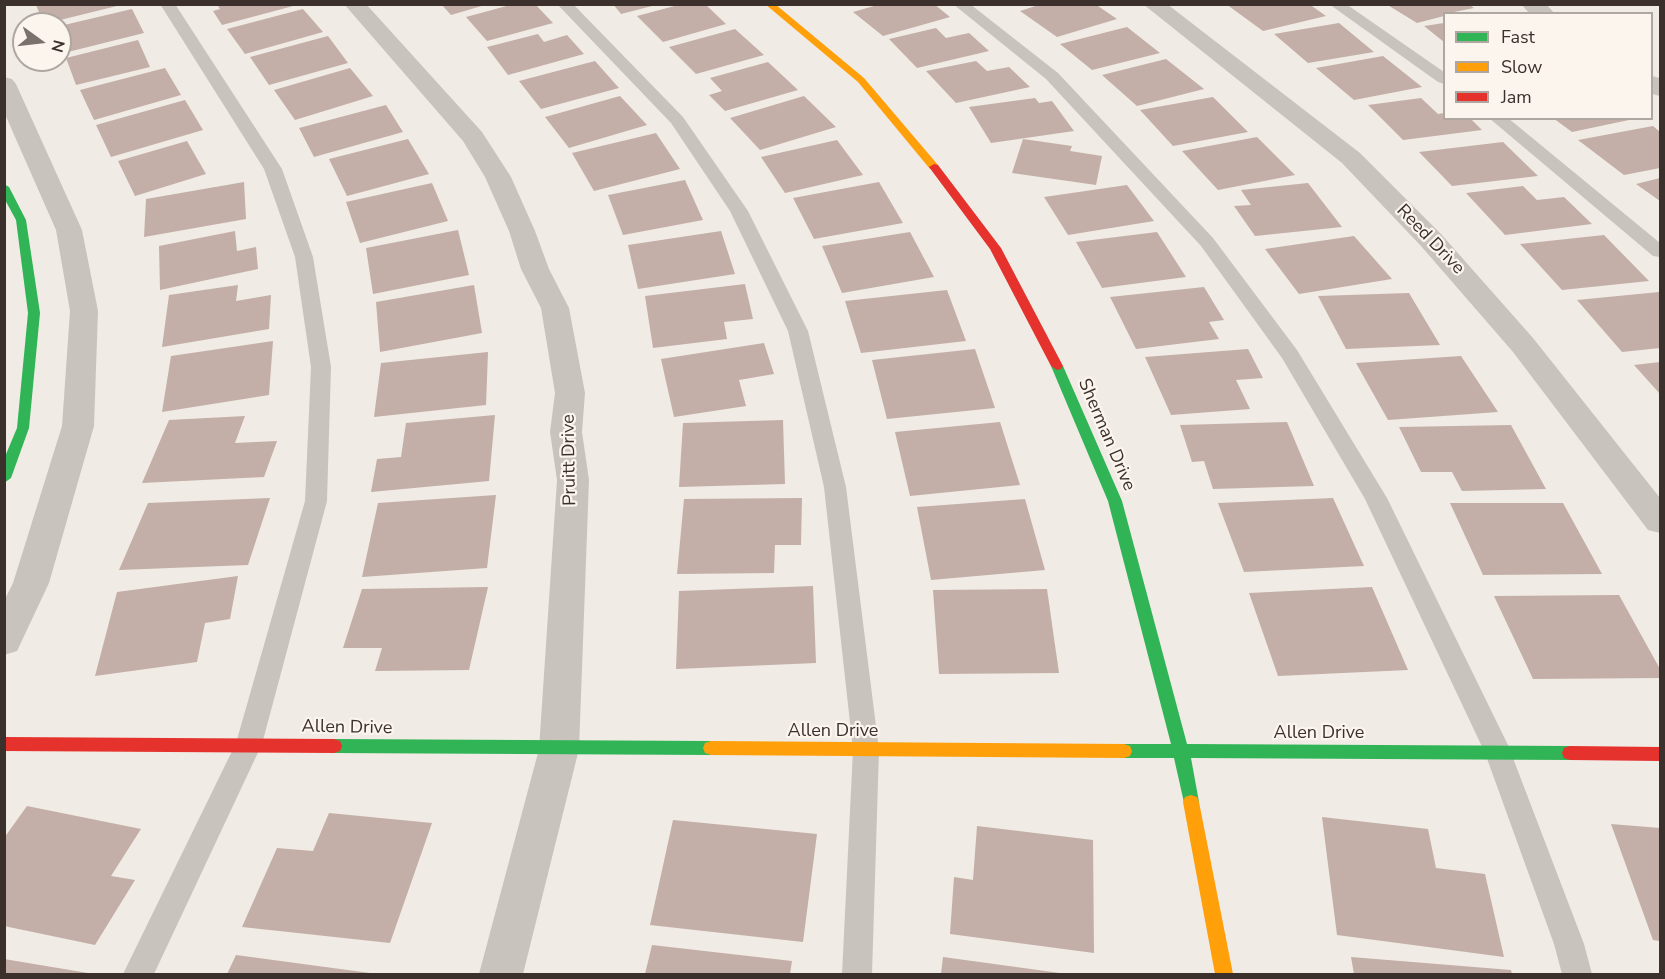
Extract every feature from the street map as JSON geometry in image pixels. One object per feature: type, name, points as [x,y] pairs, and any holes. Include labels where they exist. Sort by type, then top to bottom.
[{"type":"street","name":"Pruitt Drive","points":[[354,4],[473,137],[498,177],[522,231],[534,269],[555,308],[570,393],[566,432],[573,480],[559,749],[501,975]]},
{"type":"street","name":"Sherman Drive","points":[[769,4],[861,80],[929,160],[995,248],[1057,365],[1115,501],[1181,751],[1224,975]]},
{"type":"street","name":"Reed Drive","points":[[1153,4],[1351,158],[1431,240],[1523,345],[1660,521]]},
{"type":"street","points":[[4,84],[69,230],[84,311],[78,426],[31,583],[4,640]]},
{"type":"street","points":[[4,187],[21,220],[34,313],[23,428],[4,478]]},
{"type":"street","name":"Allen Drive","points":[[4,744],[1660,754]]},
{"type":"lane","points":[[138,975],[249,744],[316,501],[321,368],[304,257],[273,169],[167,4]]},
{"type":"lane","points":[[564,4],[677,120],[739,211],[798,331],[835,487],[866,750],[857,975]]},
{"type":"lane","points":[[960,4],[1059,84],[1207,242],[1290,355],[1376,498],[1498,753],[1569,944],[1577,975]]},
{"type":"lane","points":[[1336,4],[1381,33],[1443,78]]},
{"type":"lane","points":[[1499,120],[1660,252]]},
{"type":"building","points":[[217,4],[297,5],[222,25],[213,11],[220,9]]},
{"type":"building","points":[[441,4],[485,4],[485,5],[451,15]]},
{"type":"building","points":[[514,4],[535,4],[553,23],[487,41],[466,17]]},
{"type":"building","points":[[613,4],[656,4],[656,5],[621,14]]},
{"type":"building","points":[[682,4],[705,4],[726,24],[663,42],[637,16]]},
{"type":"building","points":[[881,4],[934,4],[950,17],[883,36],[853,12]]},
{"type":"building","points":[[1042,4],[1095,4],[1117,19],[1057,37],[1020,11]]},
{"type":"building","points":[[1226,4],[1309,4],[1326,16],[1263,31]]},
{"type":"building","points":[[1386,4],[1468,4],[1474,8],[1443,12],[1443,16],[1417,23]]},
{"type":"building","points":[[36,5],[121,5],[72,17],[72,12],[39,12]]},
{"type":"building","points":[[132,9],[144,33],[72,51],[72,23]]},
{"type":"building","points":[[303,9],[323,32],[245,54],[227,29]]},
{"type":"building","points":[[1339,23],[1374,52],[1308,63],[1274,34]]},
{"type":"building","points":[[1443,23],[1443,41],[1424,26]]},
{"type":"building","points":[[1127,27],[1160,53],[1092,70],[1060,44]]},
{"type":"building","points":[[936,28],[946,38],[969,33],[989,51],[917,68],[889,39]]},
{"type":"building","points":[[735,29],[764,55],[696,74],[669,47]]},
{"type":"building","points":[[538,34],[544,42],[567,35],[584,54],[508,75],[487,47]]},
{"type":"building","points":[[328,36],[348,63],[269,85],[250,57]]},
{"type":"building","points":[[138,40],[150,67],[76,85],[71,72],[72,56]]},
{"type":"building","points":[[1383,56],[1422,87],[1354,100],[1316,68]]},
{"type":"building","points":[[1166,59],[1204,89],[1137,106],[1102,75]]},
{"type":"building","points":[[595,61],[619,88],[541,109],[519,81]]},
{"type":"building","points":[[976,61],[987,71],[1009,67],[1030,87],[956,103],[926,71]]},
{"type":"building","points":[[768,62],[798,90],[725,111],[709,95],[722,91],[710,78]]},
{"type":"building","points":[[165,68],[181,95],[94,120],[80,90]]},
{"type":"building","points":[[350,68],[373,96],[295,120],[274,90]]},
{"type":"building","points":[[620,96],[647,125],[569,148],[545,117]]},
{"type":"building","points":[[804,96],[836,127],[760,150],[730,118]]},
{"type":"building","points":[[1213,97],[1248,132],[1173,146],[1140,110]]},
{"type":"building","points":[[1035,98],[1039,103],[1052,101],[1074,131],[991,143],[969,107]]},
{"type":"building","points":[[1421,98],[1438,114],[1443,113],[1443,120],[1472,120],[1482,130],[1403,140],[1368,105]]},
{"type":"building","points":[[185,100],[203,130],[111,157],[96,125]]},
{"type":"building","points":[[386,105],[403,132],[314,157],[299,128]]},
{"type":"building","points":[[1556,120],[1629,120],[1572,132]]},
{"type":"building","points":[[1653,126],[1660,132],[1660,168],[1624,175],[1578,140]]},
{"type":"building","points":[[656,133],[680,169],[594,191],[572,153]]},
{"type":"building","points":[[1257,137],[1295,175],[1218,190],[1182,151]]},
{"type":"building","points":[[408,139],[429,174],[347,196],[329,159]]},
{"type":"building","points":[[1023,139],[1072,146],[1070,151],[1102,156],[1096,185],[1012,173]]},
{"type":"building","points":[[837,140],[863,175],[785,193],[761,157]]},
{"type":"building","points":[[187,141],[206,174],[135,196],[118,161]]},
{"type":"building","points":[[1503,142],[1538,176],[1452,186],[1419,152]]},
{"type":"building","points":[[1660,178],[1660,201],[1636,184]]},
{"type":"building","points":[[685,180],[703,220],[623,235],[608,195]]},
{"type":"building","points":[[244,182],[246,219],[144,237],[146,199]]},
{"type":"building","points":[[879,182],[903,223],[814,239],[793,198]]},
{"type":"building","points":[[432,183],[448,221],[360,243],[346,202]]},
{"type":"building","points":[[1308,183],[1342,227],[1255,236],[1234,206],[1251,205],[1241,190]]},
{"type":"building","points":[[1127,185],[1154,221],[1068,235],[1044,197]]},
{"type":"building","points":[[1523,186],[1537,200],[1564,197],[1592,224],[1505,235],[1466,193]]},
{"type":"building","points":[[458,230],[469,275],[373,294],[366,248]]},
{"type":"building","points":[[235,231],[237,251],[256,247],[258,269],[160,290],[159,246]]},
{"type":"building","points":[[721,231],[735,274],[638,289],[628,245]]},
{"type":"building","points":[[910,232],[934,277],[842,293],[822,246]]},
{"type":"building","points":[[1157,232],[1186,277],[1102,288],[1076,242]]},
{"type":"building","points":[[1604,235],[1649,281],[1562,290],[1520,244]]},
{"type":"building","points":[[1354,236],[1392,279],[1299,294],[1265,249]]},
{"type":"building","points":[[745,284],[753,319],[724,322],[727,339],[653,348],[645,296]]},
{"type":"building","points":[[238,285],[236,301],[271,295],[269,329],[162,347],[169,295]]},
{"type":"building","points":[[474,285],[482,333],[380,352],[376,302]]},
{"type":"building","points":[[1204,287],[1224,320],[1209,322],[1219,339],[1136,349],[1110,297]]},
{"type":"building","points":[[947,290],[966,341],[861,353],[845,301]]},
{"type":"building","points":[[1659,292],[1660,348],[1622,352],[1577,300]]},
{"type":"building","points":[[1409,293],[1440,345],[1346,349],[1318,296]]},
{"type":"building","points":[[273,341],[269,395],[162,412],[171,356]]},
{"type":"building","points":[[764,343],[774,374],[739,380],[746,406],[674,417],[661,359]]},
{"type":"building","points":[[975,349],[995,408],[887,419],[872,360]]},
{"type":"building","points":[[1248,349],[1263,378],[1236,380],[1250,409],[1171,415],[1145,357]]},
{"type":"building","points":[[488,352],[486,405],[374,417],[381,363]]},
{"type":"building","points":[[1461,356],[1498,412],[1388,420],[1356,363]]},
{"type":"building","points":[[1660,362],[1660,394],[1634,365]]},
{"type":"building","points":[[495,415],[489,481],[371,492],[377,459],[401,457],[406,423]]},
{"type":"building","points":[[245,416],[235,443],[277,441],[264,477],[142,483],[169,420]]},
{"type":"building","points":[[783,420],[785,484],[679,487],[683,423]]},
{"type":"building","points":[[1000,422],[1020,485],[910,496],[895,432]]},
{"type":"building","points":[[1287,422],[1314,486],[1213,489],[1204,461],[1192,462],[1180,425]]},
{"type":"building","points":[[1511,425],[1546,489],[1462,491],[1452,472],[1421,472],[1399,427]]},
{"type":"building","points":[[496,495],[487,568],[362,577],[378,503]]},
{"type":"building","points":[[270,498],[248,565],[119,570],[148,503]]},
{"type":"building","points":[[802,498],[801,545],[775,545],[774,573],[677,574],[684,499]]},
{"type":"building","points":[[1333,498],[1364,566],[1244,572],[1218,503]]},
{"type":"building","points":[[1025,499],[1045,570],[931,580],[917,507]]},
{"type":"building","points":[[1450,503],[1563,503],[1602,574],[1483,575]]},
{"type":"building","points":[[238,576],[230,619],[205,623],[197,662],[95,676],[117,592]]},
{"type":"building","points":[[813,586],[816,663],[676,669],[679,591]]},
{"type":"building","points":[[488,587],[469,670],[375,671],[382,648],[343,648],[362,589]]},
{"type":"building","points":[[1372,587],[1408,670],[1278,676],[1249,593]]},
{"type":"building","points":[[1047,589],[1059,673],[939,674],[933,590]]},
{"type":"building","points":[[1619,595],[1660,669],[1660,678],[1533,679],[1494,596]]},
{"type":"building","points":[[27,806],[141,829],[111,876],[135,880],[95,945],[4,926],[4,838]]},
{"type":"building","points":[[329,813],[432,823],[390,943],[242,927],[277,848],[313,851]]},
{"type":"building","points":[[1322,817],[1428,829],[1436,868],[1485,874],[1504,957],[1337,935]]},
{"type":"building","points":[[673,820],[817,834],[803,942],[650,925]]},
{"type":"building","points":[[1611,824],[1660,828],[1660,941],[1653,940]]},
{"type":"building","points":[[977,826],[1093,840],[1094,953],[950,934],[954,877],[973,880]]},
{"type":"building","points":[[652,945],[792,961],[790,974],[645,974]]},
{"type":"building","points":[[236,955],[370,973],[370,974],[227,974]]},
{"type":"building","points":[[943,957],[1060,973],[1060,974],[941,974]]},
{"type":"building","points":[[1351,957],[1511,970],[1512,974],[1354,974]]},
{"type":"building","points":[[4,959],[88,973],[88,974],[4,974]]},
{"type":"traffic: fast","points":[[4,187],[21,220],[34,313],[23,428],[4,478]]},
{"type":"traffic: fast","points":[[1057,366],[1115,501],[1181,751],[1191,802]]},
{"type":"traffic: fast","points":[[334,746],[711,748]]},
{"type":"traffic: fast","points":[[1124,751],[1570,753]]},
{"type":"traffic: slow","points":[[769,4],[861,80],[934,167]]},
{"type":"traffic: slow","points":[[711,748],[1124,751]]},
{"type":"traffic: slow","points":[[1191,802],[1224,974]]},
{"type":"traffic: jam","points":[[934,167],[995,248],[1057,366]]},
{"type":"traffic: jam","points":[[4,744],[334,746]]},
{"type":"traffic: jam","points":[[1570,753],[1660,754]]}]
